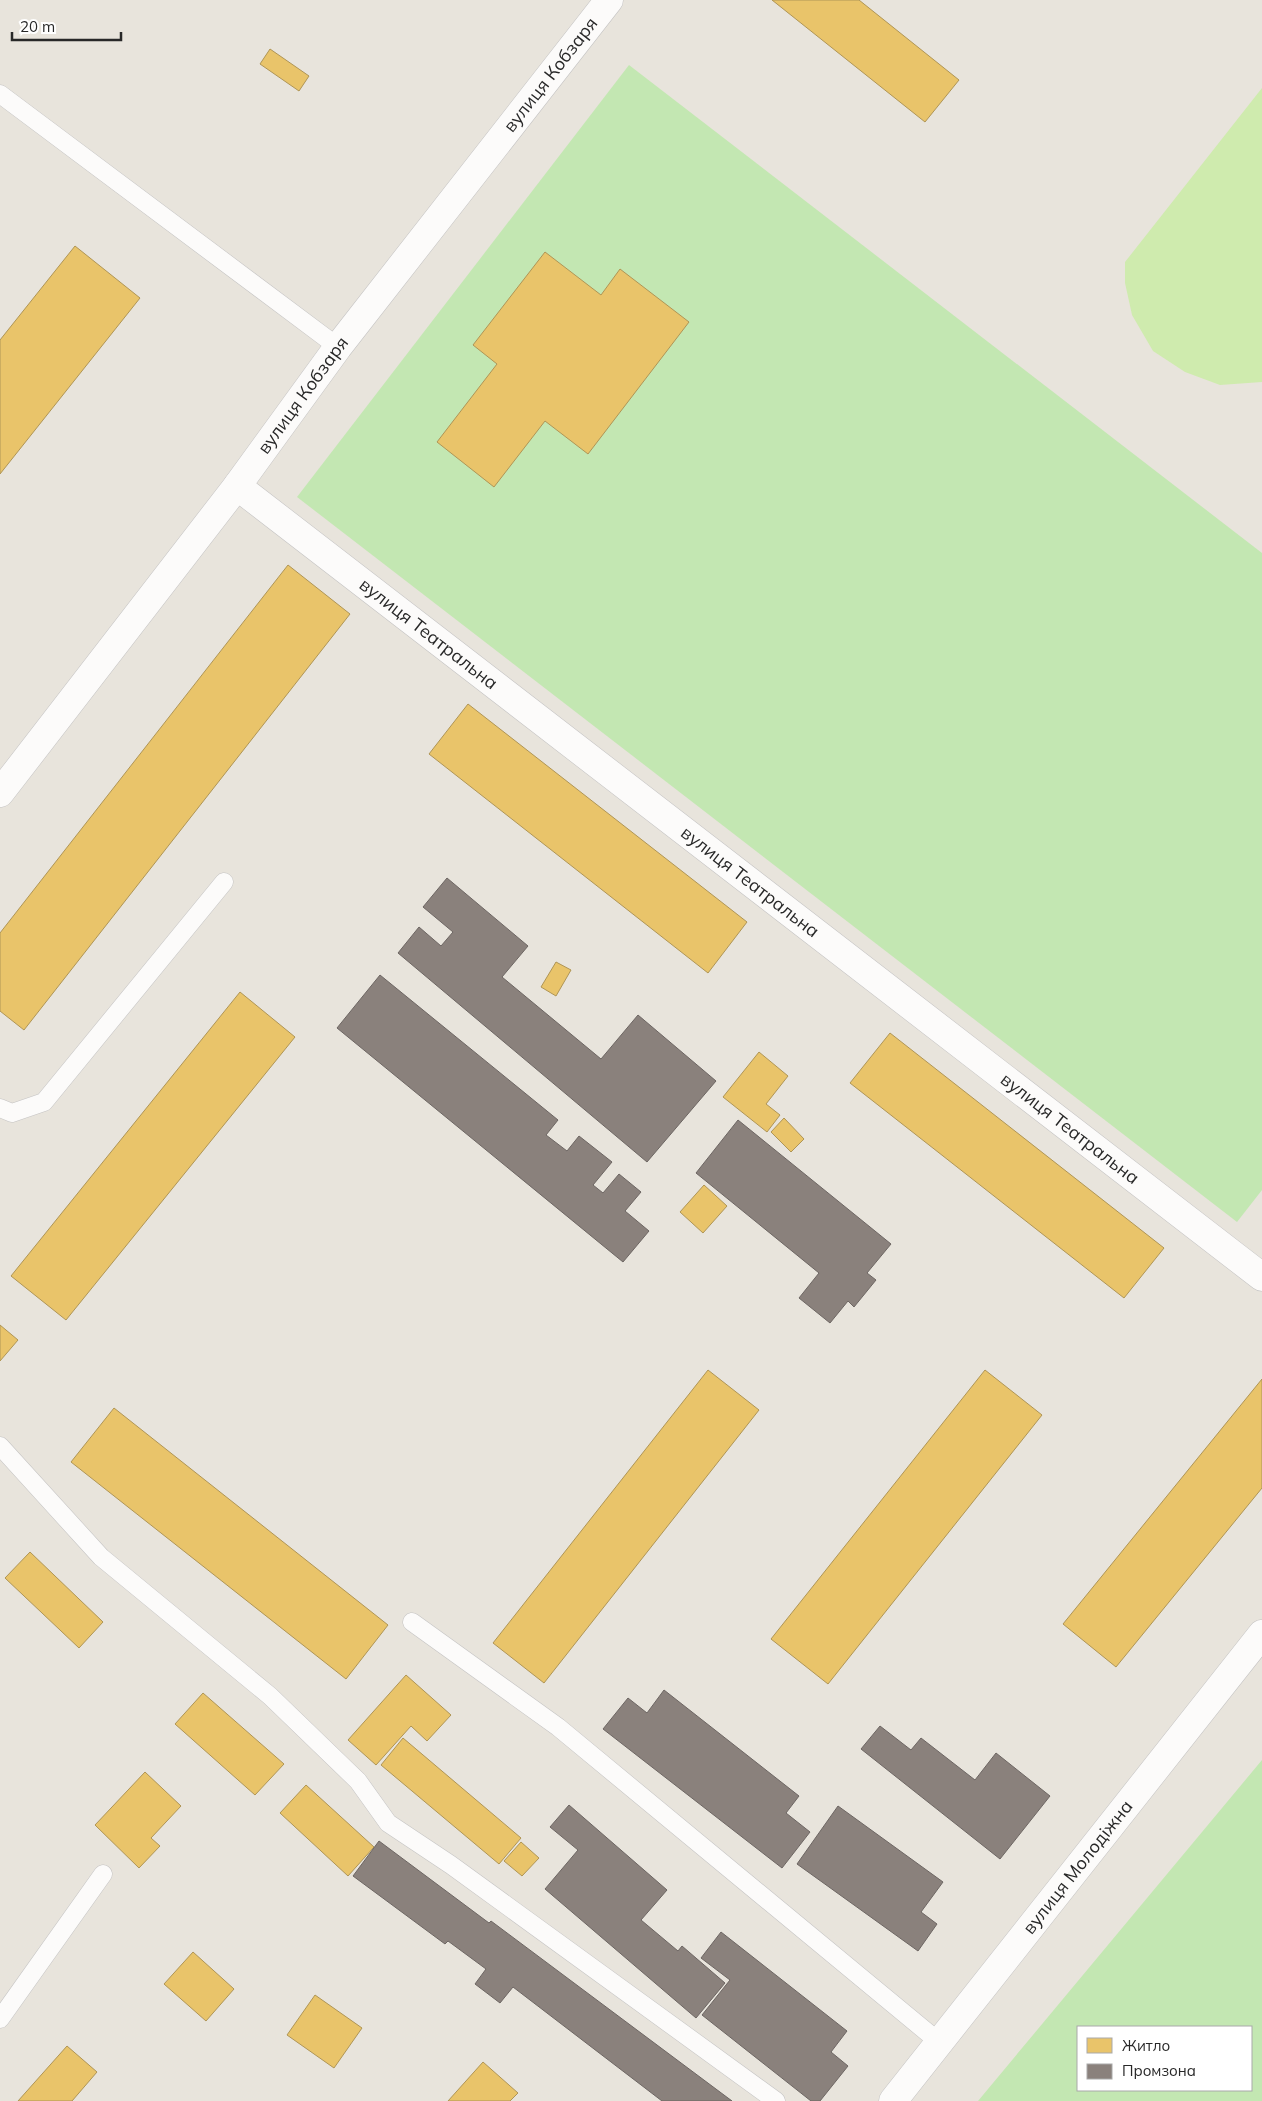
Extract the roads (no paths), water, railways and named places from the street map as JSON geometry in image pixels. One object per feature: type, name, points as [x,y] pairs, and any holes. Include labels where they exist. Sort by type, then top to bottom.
[{"type":"street","name":"вулиця Кобзаря","points":[[0,793],[237,486],[338,347],[609,0]]},
{"type":"street","name":"вулиця Театральна","points":[[237,486],[1262,1277]]},
{"type":"street","name":"вулиця Молодіжна","points":[[893,2101],[1262,1634]]},
{"type":"lane","points":[[0,94],[338,347]]},
{"type":"lane","points":[[0,1108],[12,1114],[44,1102],[224,882]]},
{"type":"lane","points":[[0,1446],[101,1558],[270,1696],[358,1781],[388,1823],[451,1865],[776,2101]]},
{"type":"lane","points":[[412,1622],[558,1727],[940,2042]]},
{"type":"lane","points":[[0,2019],[103,1874]]}]
